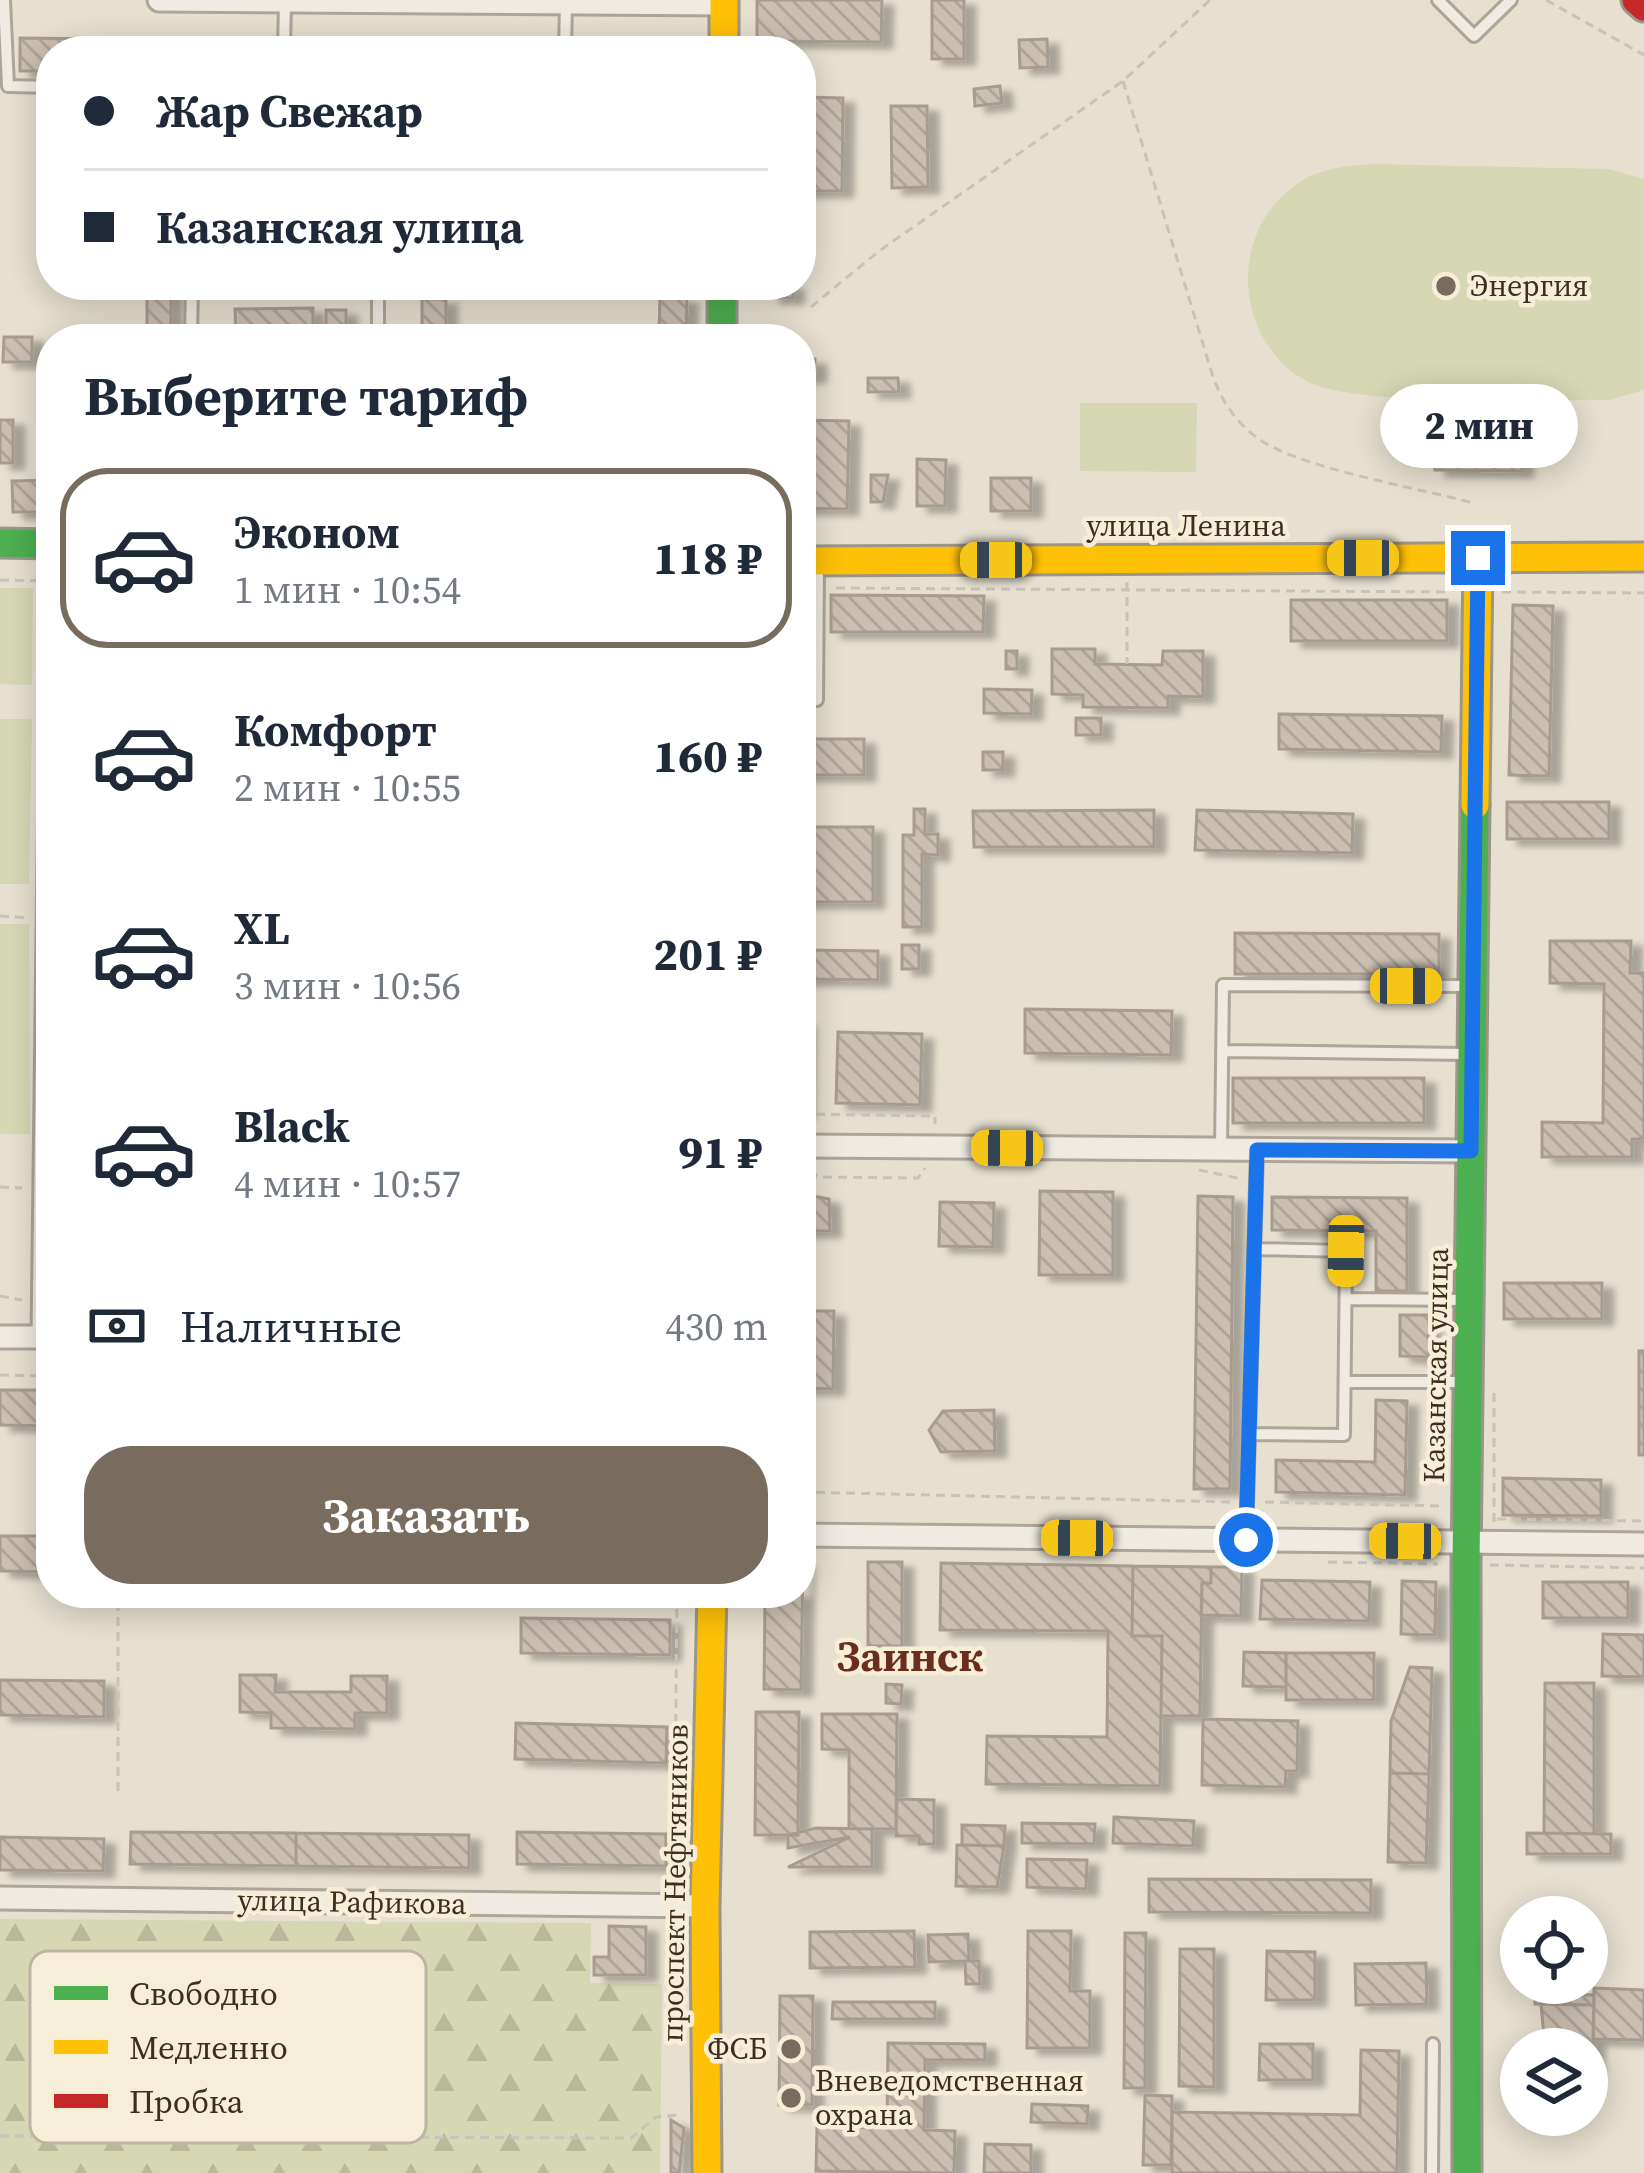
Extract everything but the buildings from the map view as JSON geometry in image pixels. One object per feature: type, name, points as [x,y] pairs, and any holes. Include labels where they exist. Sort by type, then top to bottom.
[{"type":"street","points":[[159,0],[724,2],[724,36]]},
{"type":"street","points":[[1636,0],[1644,7]]},
{"type":"street","points":[[0,543],[36,544]]},
{"type":"street","name":"улица Ленина","points":[[816,570],[1127,559],[1644,557]]},
{"type":"street","name":"Казанская улица","points":[[1467,2173],[1468,1382],[1478,558]]},
{"type":"street","points":[[816,1146],[1471,1151]]},
{"type":"street","points":[[0,1336],[36,1337]]},
{"type":"street","points":[[816,1535],[1644,1544]]},
{"type":"street","name":"проспект Нефтяников","points":[[707,2173],[705,1906],[712,1608]]},
{"type":"street","name":"улица Рафикова","points":[[0,1898],[705,1906]]},
{"type":"lane","points":[[4,0],[8,86],[36,87]]},
{"type":"lane","points":[[1438,0],[1474,36],[1511,0]]},
{"type":"lane","points":[[284,36],[285,1]]},
{"type":"lane","points":[[565,36],[566,3]]},
{"type":"lane","points":[[1221,1149],[1223,985],[1473,986]]},
{"type":"lane","points":[[1222,1051],[1472,1054]]},
{"type":"lane","points":[[1246,1540],[1257,1150]]},
{"type":"lane","points":[[1249,1434],[1344,1435],[1346,1251],[1254,1249]]},
{"type":"lane","points":[[1346,1299],[1469,1300]]},
{"type":"lane","points":[[1345,1382],[1468,1382]]},
{"type":"lane","points":[[1432,2173],[1433,2044]]},
{"type":"path","points":[[811,307],[878,251],[1123,81],[1210,0]]},
{"type":"path","points":[[1546,0],[1644,55]]},
{"type":"path","points":[[1123,81],[1213,377],[1228,408],[1253,435],[1286,452],[1473,503]]},
{"type":"path","points":[[1127,559],[1127,664]]},
{"type":"path","points":[[816,570],[1127,590],[1644,593]]},
{"type":"path","points":[[0,580],[36,581]]},
{"type":"path","points":[[0,916],[26,916]]},
{"type":"path","points":[[816,1114],[935,1116],[935,1131]]},
{"type":"path","points":[[816,1175],[918,1178],[926,1168]]},
{"type":"path","points":[[1201,1170],[1256,1182]]},
{"type":"path","points":[[0,1375],[36,1376]]},
{"type":"path","points":[[816,1492],[1445,1506]]},
{"type":"path","points":[[1494,1520],[1644,1521]]},
{"type":"path","points":[[118,1608],[118,1791]]},
{"type":"path","points":[[674,1889],[677,1608]]},
{"type":"path","points":[[426,2137],[631,2138],[656,2117],[706,2113]]},
{"type":"path","points":[[0,2136],[30,2136]]},
{"type":"green space","name":"Энергия","points":[[1373,164],[1608,169],[1644,179],[1644,390],[1609,400],[1364,395],[1306,381],[1282,363],[1264,340],[1253,314],[1248,286],[1258,231],[1273,206],[1303,180],[1332,169]]},
{"type":"green space","points":[[1080,403],[1197,403],[1196,472],[1080,471]]},
{"type":"green space","points":[[0,588],[33,588],[32,685],[0,684]]},
{"type":"green space","points":[[0,719],[32,719],[29,884],[0,884]]},
{"type":"green space","points":[[0,924],[29,924],[30,1134],[0,1134]]},
{"type":"green space","points":[[0,1919],[591,1923],[590,1983],[662,1984],[660,2173],[0,2173]]},
{"type":"traffic: fast","points":[[722,300],[722,324]]},
{"type":"traffic: fast","points":[[0,543],[36,544]]},
{"type":"traffic: fast","points":[[1467,2173],[1466,1565],[1475,805]]},
{"type":"traffic: slow","points":[[724,0],[724,36]]},
{"type":"traffic: slow","points":[[816,561],[1644,557]]},
{"type":"traffic: slow","points":[[1475,805],[1478,558]]},
{"type":"traffic: slow","points":[[707,2173],[705,1906],[712,1608]]},
{"type":"traffic: jam","points":[[1636,0],[1644,7]]},
{"type":"place","name":"Энергия","points":[[1446,286]]},
{"type":"place","name":"ФСБ","points":[[791,2049]]},
{"type":"place","name":"Вневедомственная охрана","points":[[791,2098]]},
{"type":"district","name":"Заинск","points":[[910,1656]]},
{"type":"route","points":[[1246,1540],[1257,1150],[1471,1151],[1478,558]]}]
